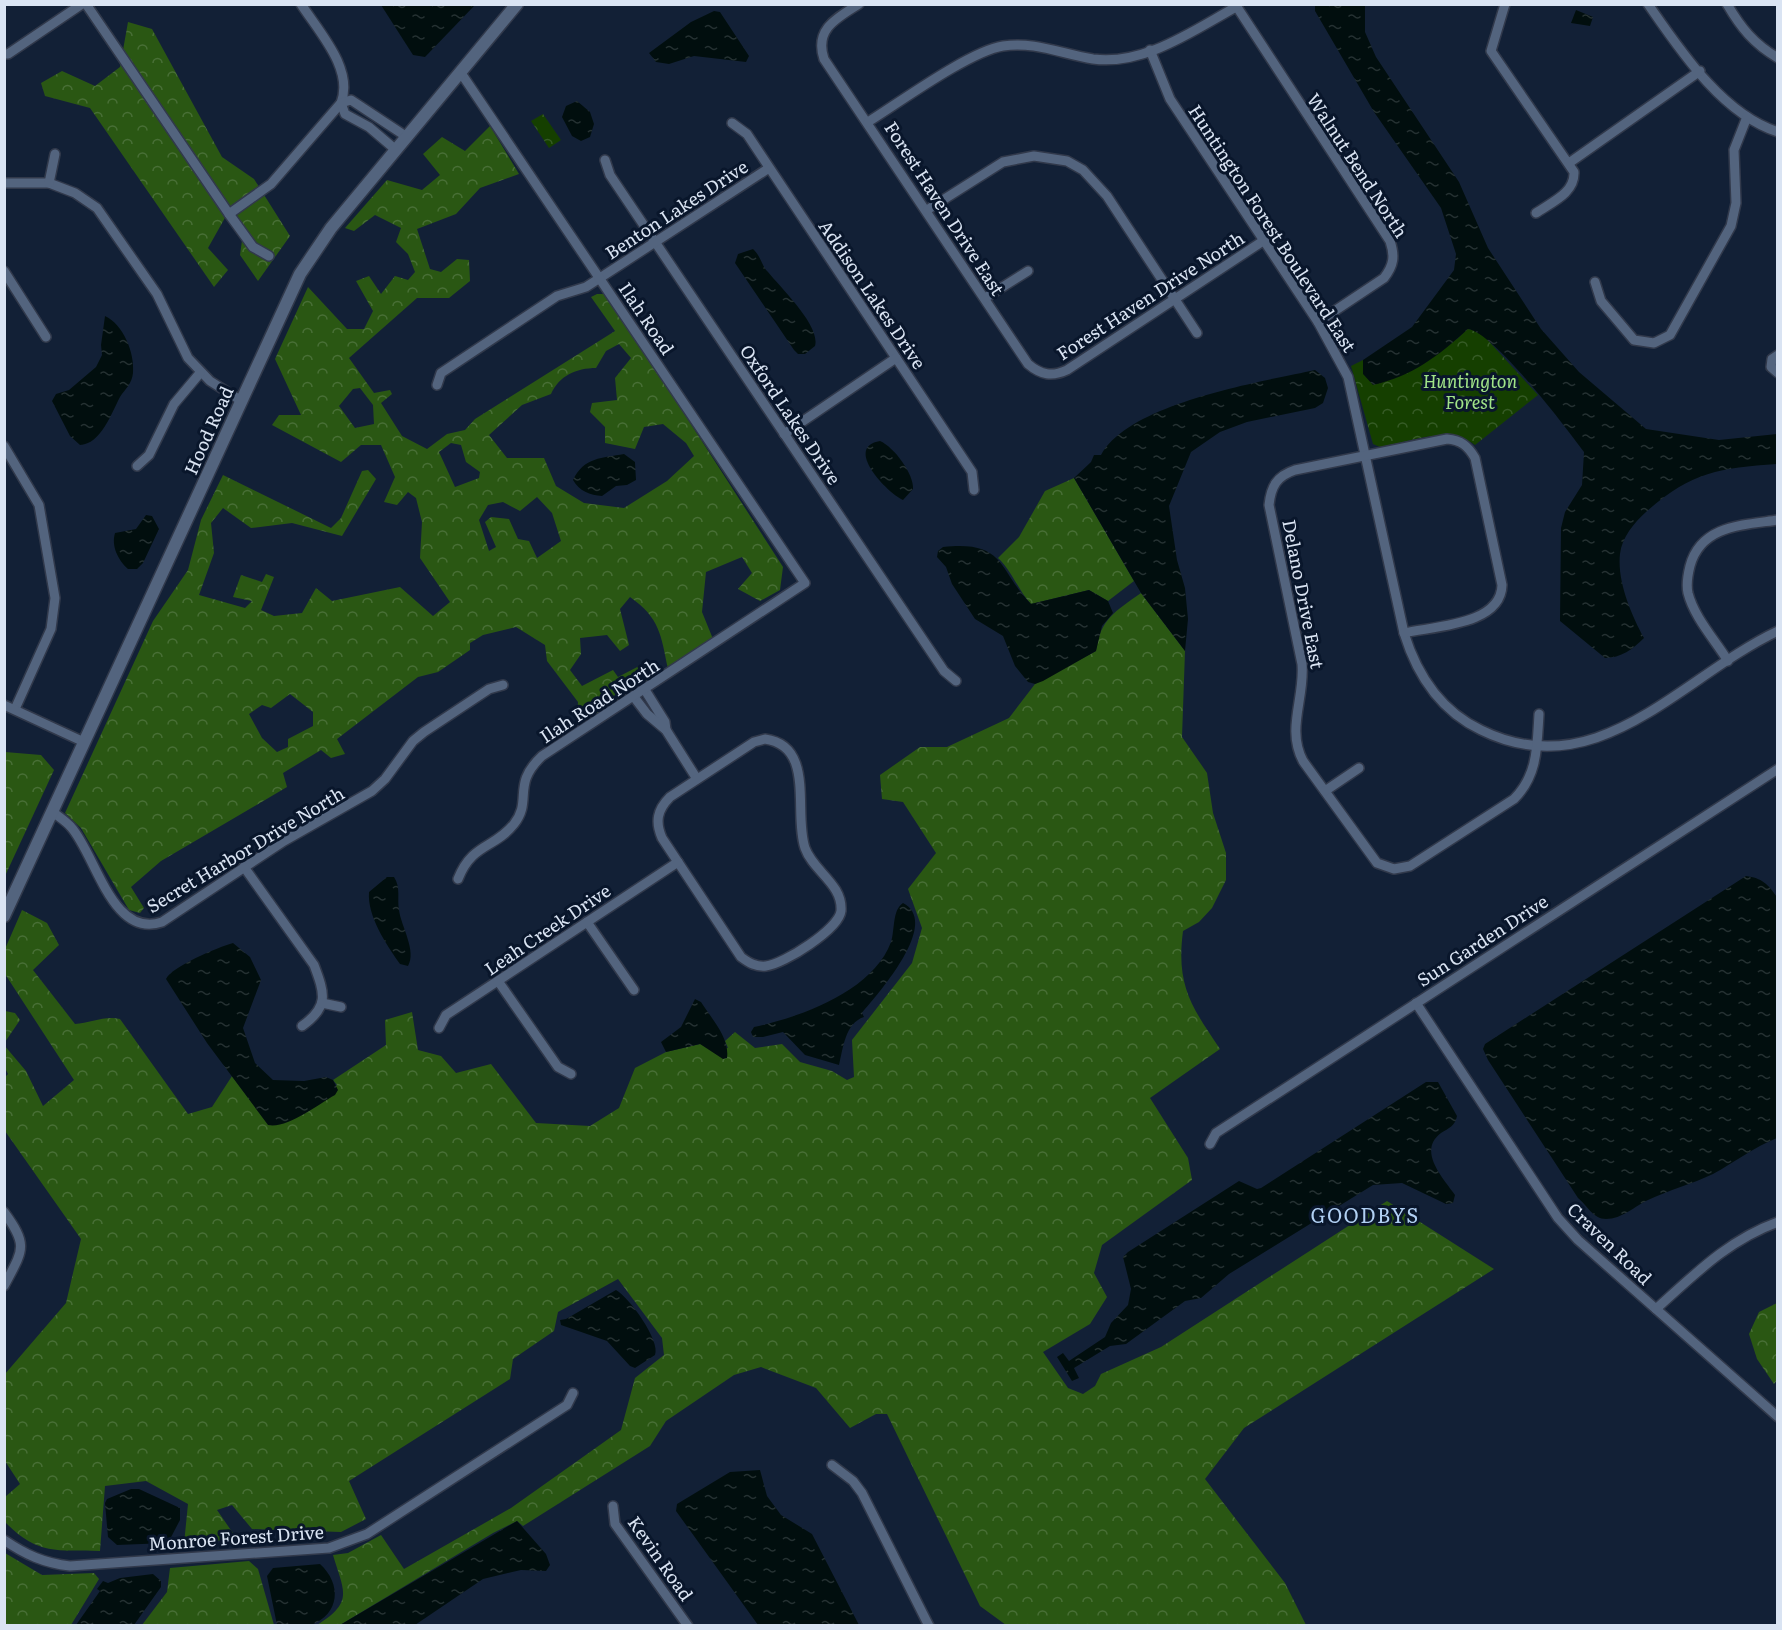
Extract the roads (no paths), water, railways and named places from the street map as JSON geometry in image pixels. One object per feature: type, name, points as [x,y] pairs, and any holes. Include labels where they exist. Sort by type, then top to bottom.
[{"type":"street","points":[[4,54],[8,54],[84,4],[228,214],[253,247],[269,256]]},
{"type":"street","points":[[228,214],[271,184],[341,103],[345,92],[340,66],[301,4]]},
{"type":"street","name":"Hood Road","points":[[4,916],[240,400],[310,259],[331,228],[517,4]]},
{"type":"street","name":"Forest Haven Drive East","points":[[859,4],[833,21],[824,30],[821,47],[824,59],[1028,364],[1040,372],[1053,374]]},
{"type":"street","points":[[1505,4],[1491,51],[1574,172],[1574,181],[1570,189],[1536,213]]},
{"type":"street","points":[[1648,4],[1700,71],[1730,105],[1747,117],[1778,132]]},
{"type":"street","points":[[1727,4],[1742,31],[1759,47],[1778,58]]},
{"type":"street","points":[[868,122],[977,55],[1001,46],[1033,45],[1094,59],[1120,58],[1169,44],[1236,6]]},
{"type":"street","name":"Walnut Bend North","points":[[1236,6],[1390,241],[1394,252],[1390,269],[1384,278],[1318,322]]},
{"type":"street","name":"Huntington Forest Boulevard East","points":[[1150,50],[1170,99],[1318,322],[1348,377],[1368,456],[1404,633],[1411,655],[1433,692],[1457,716],[1495,737],[1537,745],[1570,746],[1618,731],[1728,660],[1778,631]]},
{"type":"street","points":[[1569,163],[1700,71]]},
{"type":"street","name":"Ilah Road","points":[[461,73],[805,583]]},
{"type":"street","points":[[341,103],[351,100],[407,137]]},
{"type":"street","points":[[341,103],[345,114],[369,127],[396,150]]},
{"type":"street","points":[[369,127],[378,116]]},
{"type":"street","points":[[1595,282],[1601,301],[1627,335],[1644,343],[1660,341],[1670,335],[1731,226],[1736,202],[1734,150],[1747,117]]},
{"type":"street","name":"Addison Lakes Drive","points":[[732,123],[747,134],[972,472],[974,490]]},
{"type":"street","points":[[49,183],[54,154]]},
{"type":"street","points":[[927,210],[1003,162],[1034,156],[1067,161],[1083,170],[1102,189],[1197,333]]},
{"type":"street","name":"Oxford Lakes Drive","points":[[605,160],[610,175],[784,434],[944,671],[956,681]]},
{"type":"street","name":"Benton Lakes Drive","points":[[437,385],[441,373],[557,296],[586,287],[600,279],[769,168]]},
{"type":"street","points":[[4,183],[49,183],[86,200],[105,217],[158,294],[181,346],[200,373],[240,400]]},
{"type":"street","name":"Forest Haven Drive North","points":[[1053,374],[1067,370],[1263,241]]},
{"type":"street","points":[[4,271],[46,337]]},
{"type":"street","points":[[985,298],[1028,271]]},
{"type":"street","points":[[1778,356],[1772,360],[1771,367],[1778,373]]},
{"type":"street","points":[[784,434],[896,358]]},
{"type":"street","points":[[137,466],[149,455],[174,404],[200,373]]},
{"type":"street","points":[[1368,456],[1447,439],[1455,440],[1469,449],[1475,458],[1502,585],[1498,604],[1489,612],[1404,633]]},
{"type":"street","points":[[4,446],[39,505],[56,598],[51,630],[15,709]]},
{"type":"street","name":"Delano Drive East","points":[[1368,456],[1286,473],[1274,485],[1269,505],[1302,664],[1304,687],[1295,734],[1299,753],[1371,859],[1394,870],[1410,866],[1514,799],[1530,779],[1537,745]]},
{"type":"street","points":[[1728,660],[1688,593],[1688,573],[1692,560],[1705,541],[1722,530],[1778,520]]},
{"type":"street","name":"Ilah Road North","points":[[458,879],[471,855],[514,824],[523,805],[522,789],[530,767],[542,756],[805,583]]},
{"type":"street","name":"Secret Harbor Drive North","points":[[53,812],[72,827],[124,914],[141,926],[162,922],[284,841],[372,791],[385,778],[413,741],[489,689],[502,685]]},
{"type":"street","points":[[645,690],[664,722],[666,730]]},
{"type":"street","points":[[634,697],[647,714],[666,730],[697,779]]},
{"type":"street","points":[[4,705],[84,742]]},
{"type":"street","points":[[1537,745],[1539,714]]},
{"type":"street","points":[[765,739],[776,741],[792,752],[796,760],[805,847],[840,901],[841,912],[837,923],[829,931],[769,966],[750,964],[741,957],[678,862],[662,838],[657,820],[664,803],[754,742],[765,739]]},
{"type":"street","points":[[1325,791],[1359,768]]},
{"type":"street","name":"Sun Garden Drive","points":[[1210,1144],[1216,1133],[1778,769]]},
{"type":"street","name":"Leah Creek Drive","points":[[439,1029],[446,1015],[678,862]]},
{"type":"street","points":[[244,867],[314,966],[320,982],[322,1003],[318,1015],[302,1026]]},
{"type":"street","points":[[587,922],[634,990]]},
{"type":"street","points":[[498,981],[558,1067],[571,1074]]},
{"type":"street","points":[[322,1003],[341,1007]]},
{"type":"street","name":"Craven Road","points":[[1416,1003],[1558,1218],[1578,1240],[1778,1417]]},
{"type":"street","points":[[4,1212],[19,1232],[22,1244],[20,1256],[4,1286]]},
{"type":"street","points":[[1656,1309],[1697,1269],[1731,1245],[1778,1222]]},
{"type":"street","name":"Monroe Forest Drive","points":[[4,1540],[33,1558],[50,1564],[70,1566],[329,1548],[367,1534],[567,1405],[573,1394]]},
{"type":"street","points":[[832,1465],[853,1481],[861,1493],[929,1626]]},
{"type":"street","name":"Kevin Road","points":[[613,1506],[615,1524],[688,1626]]},
{"type":"water","points":[[475,4],[425,57],[413,55],[381,5]]},
{"type":"water","points":[[1315,5],[1365,5],[1365,32],[1376,57],[1459,182],[1488,248],[1541,329],[1579,372],[1646,429],[1719,440],[1777,434],[1777,464],[1722,470],[1692,480],[1662,499],[1629,531],[1621,548],[1621,575],[1634,619],[1644,638],[1621,655],[1605,658],[1560,621],[1561,528],[1565,512],[1582,485],[1584,452],[1512,363],[1480,334],[1468,329],[1424,364],[1400,376],[1373,385],[1363,374],[1363,360],[1412,327],[1454,270],[1456,254],[1441,208],[1374,112],[1315,11]]},
{"type":"water","points":[[1576,10],[1593,17],[1590,26],[1571,23]]},
{"type":"water","points":[[714,11],[720,12],[749,56],[746,62],[694,56],[669,64],[656,62],[649,53],[691,22]]},
{"type":"water","points":[[577,101],[590,112],[594,124],[590,137],[581,141],[572,136],[562,117],[566,106]]},
{"type":"water","points":[[753,249],[812,328],[815,346],[805,354],[798,354],[794,350],[735,263],[738,254]]},
{"type":"water","points":[[105,316],[117,325],[130,348],[133,365],[132,377],[100,434],[80,445],[70,436],[52,401],[56,394],[69,390],[96,367],[102,355]]},
{"type":"water","points":[[1315,370],[1325,378],[1328,388],[1323,403],[1315,408],[1247,422],[1220,432],[1191,452],[1169,506],[1177,560],[1185,588],[1188,619],[1185,651],[1141,593],[1074,478],[1091,462],[1094,455],[1101,455],[1116,437],[1139,421],[1167,408],[1231,388]]},
{"type":"water","points":[[880,441],[897,455],[910,476],[913,489],[903,500],[887,489],[867,460],[866,452],[870,445]]},
{"type":"water","points":[[624,454],[635,462],[636,480],[627,485],[616,486],[602,496],[585,492],[573,480],[577,472],[588,463]]},
{"type":"water","points":[[146,515],[152,516],[159,529],[143,563],[137,569],[128,569],[116,552],[115,533],[136,529]]},
{"type":"water","points":[[964,546],[979,548],[990,553],[998,560],[1031,604],[1089,590],[1108,601],[1113,613],[1102,626],[1096,651],[1043,681],[1035,684],[1028,682],[1015,666],[1003,636],[975,619],[952,584],[946,567],[937,557],[938,551],[943,547]]},
{"type":"water","points":[[1746,876],[1764,882],[1777,897],[1777,1138],[1713,1174],[1648,1200],[1623,1215],[1606,1219],[1597,1217],[1578,1198],[1488,1060],[1483,1049],[1485,1044]]},
{"type":"water","points":[[387,877],[394,877],[397,885],[400,916],[411,953],[408,966],[400,964],[378,930],[371,911],[369,892]]},
{"type":"water","points":[[903,903],[913,913],[915,926],[911,942],[891,976],[862,1013],[864,1017],[858,1020],[849,1031],[839,1065],[805,1055],[783,1032],[753,1037],[751,1032],[754,1027],[813,1009],[852,988],[869,975],[882,959],[891,942],[895,915]]},
{"type":"water","points":[[233,943],[250,957],[261,980],[243,1028],[255,1063],[273,1080],[304,1081],[326,1077],[333,1080],[338,1090],[335,1095],[311,1110],[284,1123],[268,1125],[207,1043],[166,979],[185,963]]},
{"type":"water","points":[[695,999],[701,1002],[719,1028],[726,1043],[727,1058],[723,1059],[700,1044],[666,1052],[661,1042],[681,1027]]},
{"type":"water","points":[[1426,1082],[1438,1082],[1457,1116],[1453,1124],[1434,1140],[1431,1148],[1434,1164],[1455,1195],[1453,1203],[1446,1204],[1402,1183],[1373,1185],[1229,1274],[1201,1298],[1185,1301],[1126,1344],[1110,1346],[1074,1368],[1079,1378],[1072,1381],[1057,1357],[1063,1353],[1069,1361],[1105,1337],[1111,1323],[1128,1305],[1131,1289],[1123,1257],[1128,1252],[1239,1181],[1257,1189],[1261,1188]]},
{"type":"water","points":[[616,1290],[643,1320],[656,1348],[655,1355],[635,1368],[630,1366],[607,1341],[561,1325],[560,1320],[566,1319]]},
{"type":"water","points":[[760,1470],[767,1496],[781,1515],[812,1534],[859,1625],[758,1625],[676,1511],[677,1504],[730,1472]]},
{"type":"water","points":[[131,1489],[139,1489],[180,1508],[180,1520],[168,1543],[117,1545],[108,1537],[105,1503],[107,1499]]},
{"type":"water","points":[[517,1521],[546,1554],[550,1565],[546,1571],[521,1570],[483,1579],[415,1625],[340,1625]]},
{"type":"water","points":[[320,1564],[332,1580],[334,1589],[335,1598],[328,1614],[307,1626],[277,1625],[267,1576],[273,1568]]},
{"type":"water","points":[[153,1574],[161,1581],[161,1587],[134,1625],[76,1625],[100,1591],[97,1589],[103,1581],[108,1583],[120,1578]]},
{"type":"district","name":"GOODBYS","points":[[1365,1214]]},
{"type":"park label","name":"Huntington Forest","points":[[1470,390]]}]
